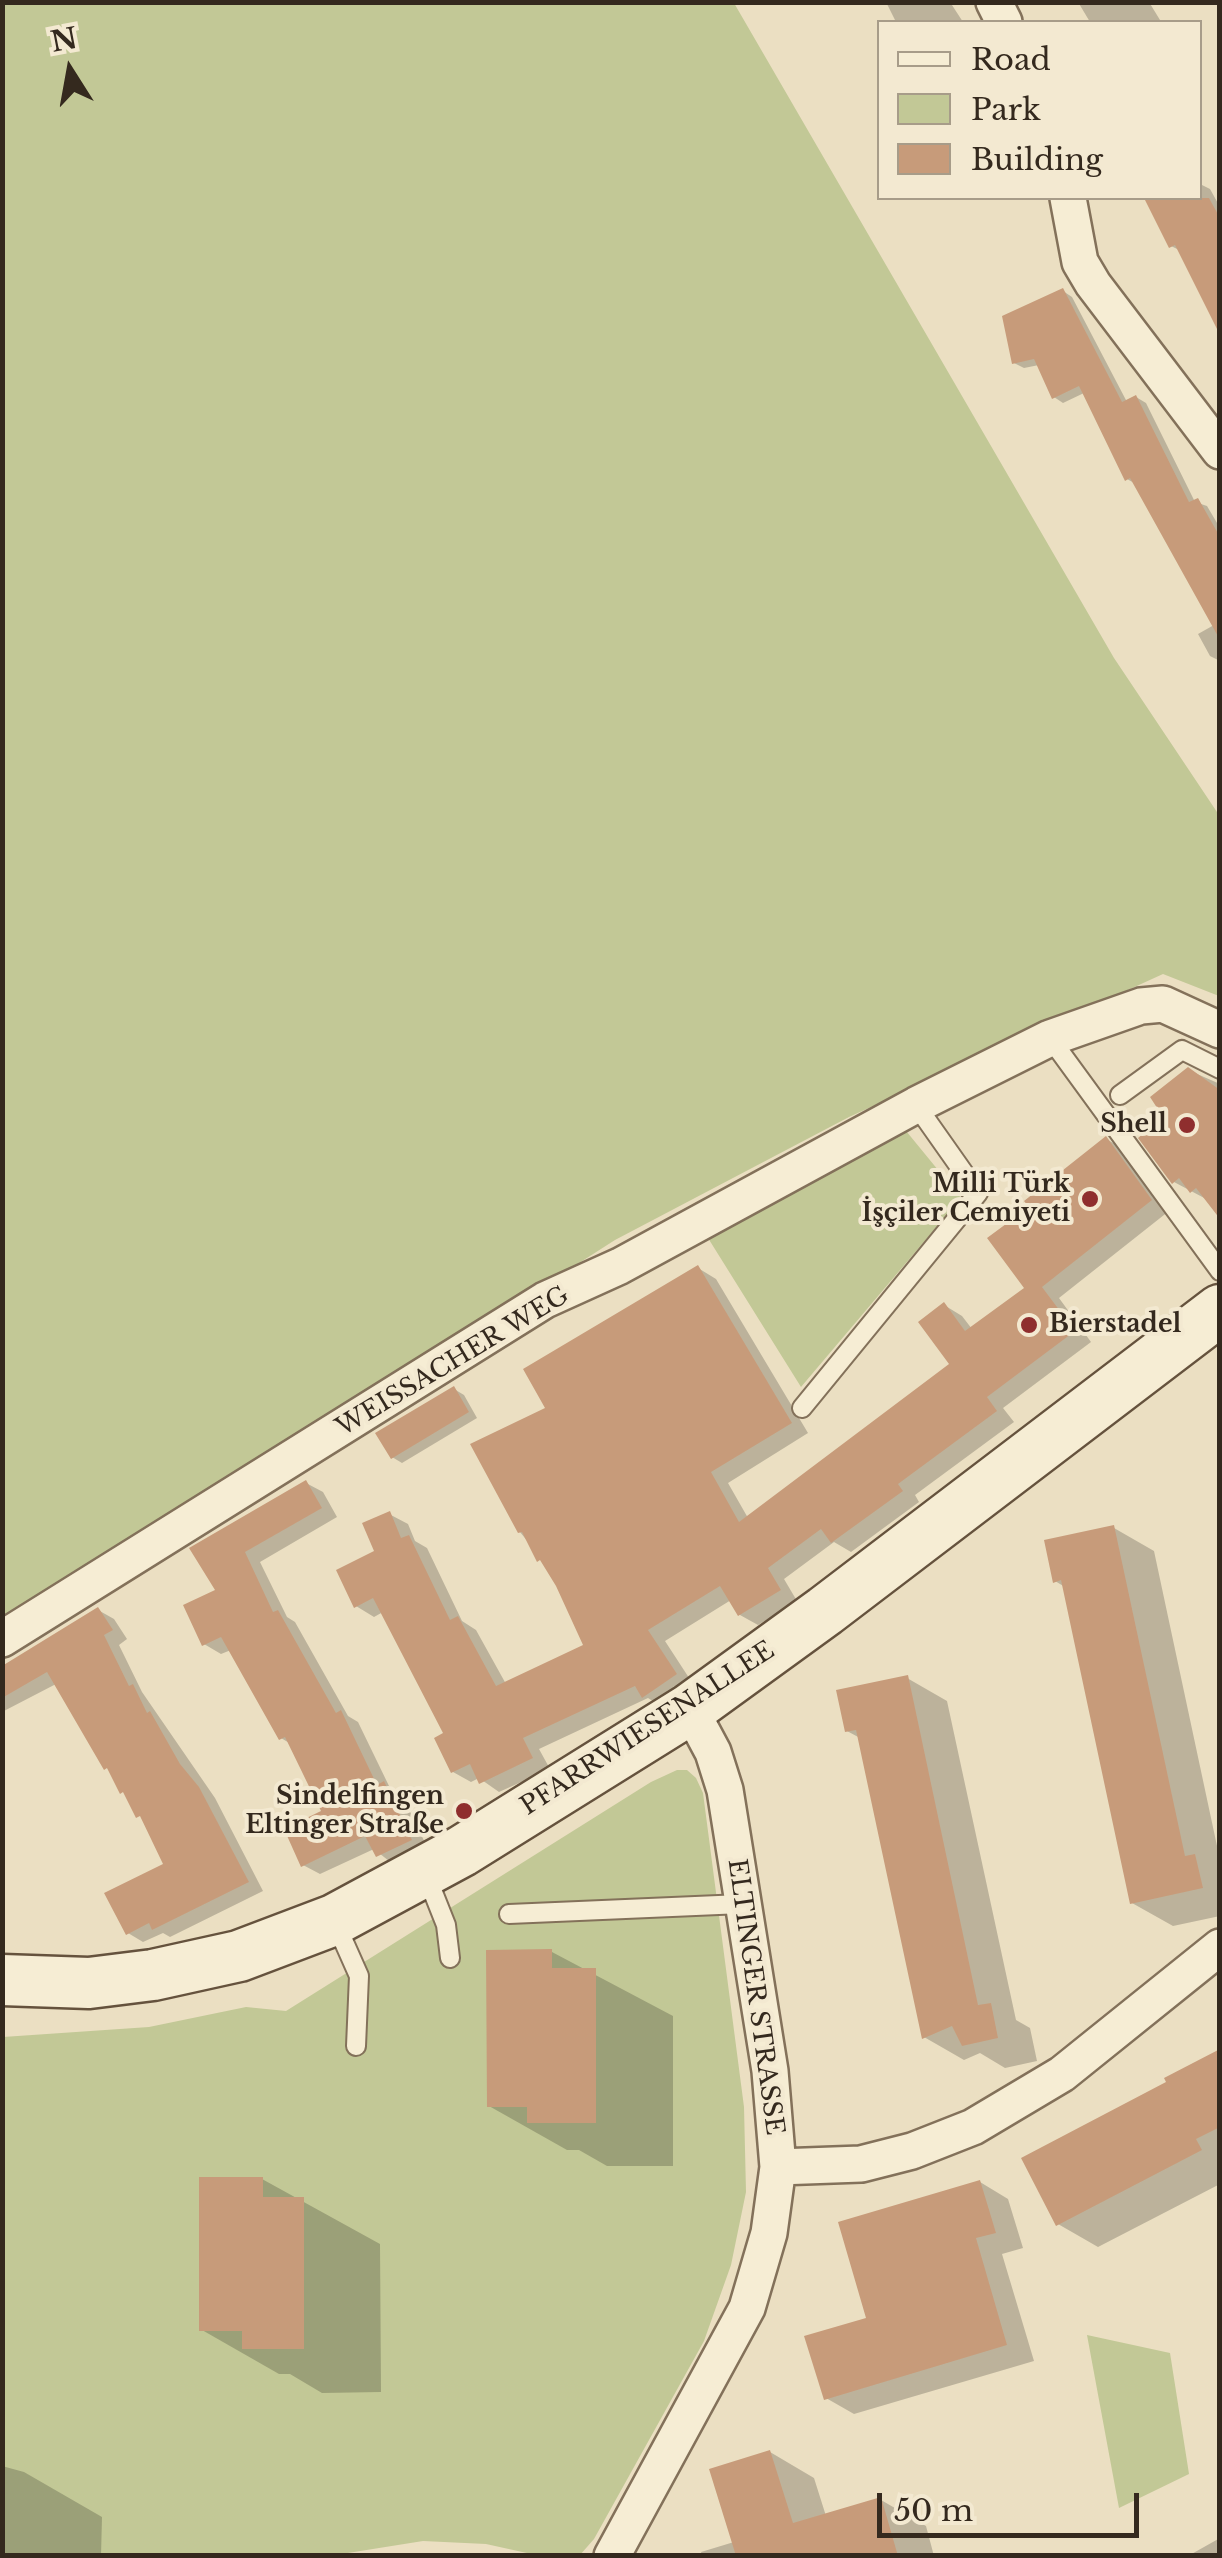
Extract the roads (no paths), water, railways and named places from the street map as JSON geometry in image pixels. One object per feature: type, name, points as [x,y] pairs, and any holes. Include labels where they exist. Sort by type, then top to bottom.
[{"type":"main road","name":"PFARRWIESENALLEE","points":[[2,1980],[89,1982],[154,1976],[239,1956],[334,1920],[424,1870],[690,1708],[825,1611],[1220,1310]]},
{"type":"street","points":[[1068,200],[1080,262],[1093,284],[1220,451]]},
{"type":"street","name":"WEISSACHER WEG","points":[[2,1639],[545,1300],[620,1266],[916,1105],[1050,1038],[1141,1006],[1164,1004],[1220,1030]]},
{"type":"street","name":"ELTINGER STRASSE","points":[[612,2556],[747,2308],[769,2233],[778,2167],[770,2071],[725,1790],[713,1752],[690,1708]]},
{"type":"street","points":[[778,2167],[860,2164],[912,2151],[973,2127],[1062,2074],[1220,1946]]},
{"type":"lane","points":[[1050,1038],[1220,1271]]},
{"type":"lane","points":[[1120,1095],[1182,1050],[1220,1070]]},
{"type":"lane","points":[[802,1408],[978,1193],[916,1105]]},
{"type":"lane","points":[[424,1870],[446,1924],[450,1958]]},
{"type":"lane","points":[[509,1914],[742,1904]]},
{"type":"lane","points":[[334,1920],[360,1976],[356,2046]]},
{"type":"place","name":"Shell","points":[[1187,1125]]},
{"type":"place","name":"Milli Türk İşçiler Cemiyeti","points":[[1090,1199]]},
{"type":"place","name":"Bierstadel","points":[[1029,1325]]},
{"type":"place","name":"Sindelfingen Eltinger Straße","points":[[464,1811]]}]
